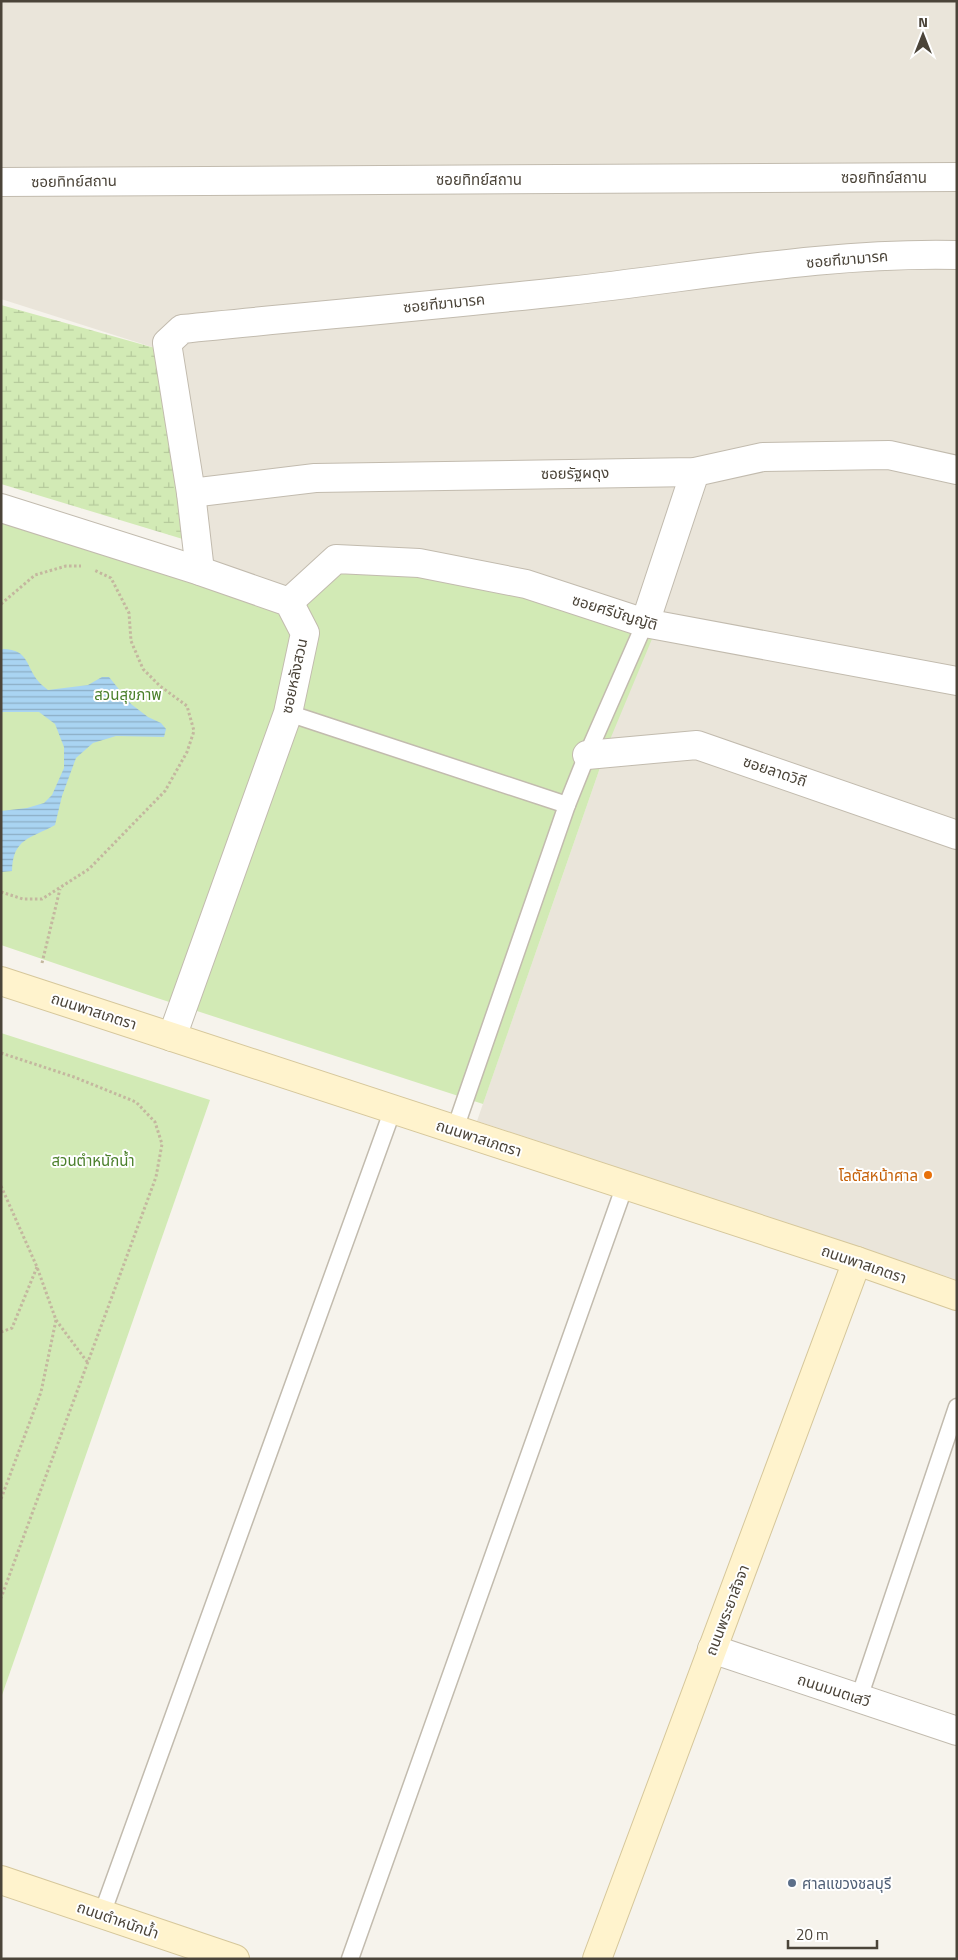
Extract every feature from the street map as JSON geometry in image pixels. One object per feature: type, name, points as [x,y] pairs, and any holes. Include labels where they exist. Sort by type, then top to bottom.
[{"type":"street","name":"ซอยทิทย์สถาน","points":[[1,182],[957,177]]},
{"type":"street","name":"ซอยฑีฆามารค","points":[[200,571],[191,493],[167,343],[182,329],[567,291],[784,264],[906,254],[957,255]]},
{"type":"street","name":"ซอยรัฐผดุง","points":[[191,493],[315,478],[695,472],[763,457],[889,455],[957,470]]},
{"type":"street","points":[[645,623],[695,472]]},
{"type":"street","points":[[1,508],[200,571],[289,602]]},
{"type":"street","name":"ซอยศรีบัญญัติ","points":[[289,602],[336,559],[419,562],[526,584],[645,623],[957,681]]},
{"type":"street","name":"ซอยหลังสวน","points":[[172,1037],[288,713],[305,634],[289,602]]},
{"type":"street","name":"ซอยลาดวิถี","points":[[587,755],[697,745],[957,835]]},
{"type":"street","name":"ถนนพาสเภตรา","points":[[1,981],[857,1261],[957,1296]]},
{"type":"street","name":"ถนนพระยาสัจจา","points":[[597,1959],[857,1261]]},
{"type":"street","name":"ถนนมนตเสวี","points":[[712,1649],[957,1731]]},
{"type":"street","name":"ถนนตำหนักน้ำ","points":[[1,1880],[235,1959]]},
{"type":"lane","points":[[454,1130],[567,805],[645,623]]},
{"type":"lane","points":[[288,713],[567,805]]},
{"type":"lane","points":[[102,1914],[393,1109]]},
{"type":"lane","points":[[350,1959],[625,1185]]},
{"type":"lane","points":[[859,1698],[957,1407]]},
{"type":"path","points":[[1,604],[35,575],[66,566],[85,566]]},
{"type":"path","points":[[1,892],[23,899],[42,899],[90,869],[165,791],[187,752],[194,731],[187,706],[160,686],[144,669],[131,641],[128,613],[111,578],[94,570]]},
{"type":"path","points":[[35,992],[60,889]]},
{"type":"path","points":[[1,1053],[74,1077],[136,1102],[155,1122],[162,1144],[156,1177],[1,1598]]},
{"type":"path","points":[[1,1186],[37,1267],[56,1320],[88,1364]]},
{"type":"path","points":[[1,1332],[12,1328],[37,1267]]},
{"type":"path","points":[[1,1499],[41,1392],[56,1320]]},
{"type":"shaded area","points":[[1,1],[957,1],[957,1280],[477,1121],[609,742],[295,591],[190,559],[155,348],[1,299]]},
{"type":"green space","points":[[1,305],[155,348],[186,540],[1,484]]},
{"type":"green space","name":"สวนสุขภาพ","points":[[1,516],[289,614],[342,547],[662,615],[609,742],[483,1104],[1,945]]},
{"type":"green space","name":"สวนตำหนักน้ำ","points":[[1,1033],[210,1100],[1,1698]]},
{"type":"water","points":[[3,649],[18,652],[23,656],[40,683],[48,690],[88,685],[102,677],[109,677],[131,704],[148,717],[161,723],[166,729],[164,737],[116,736],[93,743],[76,758],[62,796],[55,825],[24,841],[16,852],[12,871],[2,872],[1,811],[27,808],[44,803],[52,795],[64,768],[64,747],[55,724],[39,712],[1,712],[1,651]]},
{"type":"place","name":"โลตัสหน้าศาล","points":[[928,1175]]},
{"type":"place","name":"ศาลแขวงชลบุรี","points":[[792,1883]]}]
